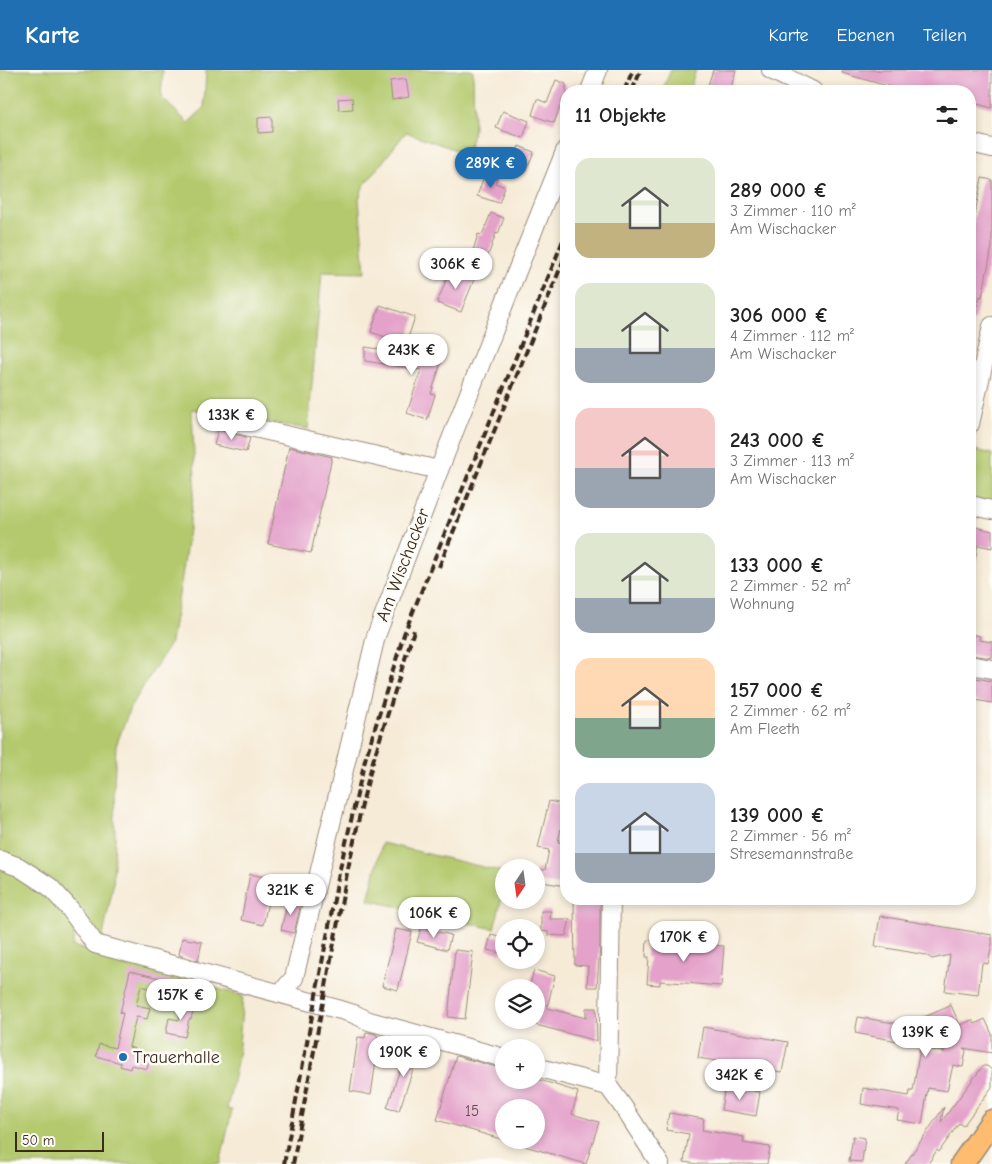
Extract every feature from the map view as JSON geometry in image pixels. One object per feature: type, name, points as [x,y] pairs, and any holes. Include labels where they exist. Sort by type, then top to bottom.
[{"type":"main road","points":[[962,1164],[985,1139],[992,1121]]},
{"type":"street","points":[[592,85],[598,70]]},
{"type":"street","points":[[771,70],[801,85]]},
{"type":"street","points":[[976,144],[992,148]]},
{"type":"street","name":"Am Wischacker","points":[[282,993],[294,978],[376,636],[513,280],[560,164]]},
{"type":"street","points":[[976,397],[992,326]]},
{"type":"street","points":[[241,426],[439,470]]},
{"type":"street","points":[[976,507],[992,510]]},
{"type":"street","points":[[976,666],[992,669]]},
{"type":"street","points":[[0,860],[19,867],[50,887],[70,909],[95,944],[282,993],[354,1014],[369,1021],[495,1056]]},
{"type":"street","points":[[611,905],[608,1086],[660,1164]]},
{"type":"street","points":[[545,1069],[608,1086]]},
{"type":"green space","points":[[0,70],[163,70],[161,97],[188,123],[204,108],[206,70],[473,70],[474,130],[467,154],[406,132],[363,187],[359,199],[365,273],[322,272],[308,429],[192,409],[195,481],[171,642],[130,708],[116,746],[113,886],[102,941],[0,856]]},
{"type":"green space","points":[[671,70],[696,70],[691,85],[665,85]]},
{"type":"green space","points":[[976,450],[992,454],[992,502],[976,499]]},
{"type":"green space","points":[[382,843],[495,870],[495,909],[499,909],[494,929],[368,900]]},
{"type":"green space","points":[[0,864],[41,886],[76,928],[72,946],[243,996],[238,1057],[227,1109],[232,1110],[220,1164],[0,1164]]},
{"type":"building","points":[[713,70],[736,70],[732,85],[708,85]]},
{"type":"building","points":[[842,70],[992,70],[992,108],[976,104],[976,85],[884,85],[842,73]]},
{"type":"building","points":[[406,79],[409,97],[392,100],[390,81]]},
{"type":"building","points":[[556,80],[566,84],[560,85],[560,107],[554,123],[532,115],[537,99],[547,103]]},
{"type":"building","points":[[352,98],[353,109],[339,110],[338,99]]},
{"type":"building","points":[[503,111],[529,121],[523,138],[496,128]]},
{"type":"building","points":[[272,117],[272,132],[258,133],[258,118]]},
{"type":"building","points":[[519,146],[534,152],[525,173],[511,167]]},
{"type":"building","points":[[485,174],[497,179],[495,183],[505,187],[499,203],[477,196]]},
{"type":"building","points":[[982,178],[992,180],[992,247],[982,297],[980,296],[976,313],[976,208]]},
{"type":"building","points":[[491,213],[504,218],[498,234],[496,233],[488,256],[473,251],[478,234],[482,235]]},
{"type":"building","points":[[451,268],[475,277],[461,312],[437,303]]},
{"type":"building","points":[[380,305],[415,317],[406,344],[371,332]]},
{"type":"building","points":[[365,347],[442,360],[431,394],[435,395],[427,420],[407,413],[421,370],[365,361]]},
{"type":"building","points":[[218,430],[250,438],[246,452],[214,445]]},
{"type":"building","points":[[289,447],[332,457],[311,553],[268,544]]},
{"type":"building","points":[[976,527],[992,531],[992,548],[978,545],[976,555]]},
{"type":"building","points":[[976,635],[980,636],[979,640],[992,642],[992,658],[976,656]]},
{"type":"building","points":[[976,678],[992,681],[992,703],[976,700]]},
{"type":"building","points":[[549,801],[560,804],[560,833],[558,842],[560,842],[560,885],[545,882],[545,870],[549,850],[538,848]]},
{"type":"building","points":[[250,874],[273,879],[263,925],[241,920]]},
{"type":"building","points":[[288,900],[301,903],[294,933],[281,930]]},
{"type":"building","points":[[574,905],[600,905],[597,987],[587,987],[588,966],[575,965]]},
{"type":"building","points":[[541,911],[551,911],[550,919],[570,919],[566,936],[548,935],[548,932],[545,932],[545,919],[541,919]]},
{"type":"building","points":[[880,916],[992,935],[988,964],[982,963],[978,995],[945,991],[950,955],[932,959],[926,955],[875,946]]},
{"type":"building","points":[[421,928],[451,935],[447,950],[417,942]]},
{"type":"building","points":[[396,929],[412,932],[398,990],[382,986]]},
{"type":"building","points":[[491,935],[495,936],[495,952],[487,950]]},
{"type":"building","points":[[182,938],[202,942],[198,961],[179,955]]},
{"type":"building","points":[[647,940],[724,946],[721,986],[660,981],[660,985],[647,984],[649,957],[646,957]]},
{"type":"building","points":[[455,950],[473,952],[465,1019],[448,1017]]},
{"type":"building","points":[[534,970],[555,976],[547,1008],[586,1018],[586,1008],[596,1008],[597,1041],[545,1027],[545,979],[532,979]]},
{"type":"building","points":[[130,971],[172,981],[168,993],[141,986],[136,1005],[150,1008],[147,1019],[136,1017],[129,1047],[135,1049],[134,1053],[150,1057],[147,1069],[131,1065],[130,1069],[120,1066],[121,1063],[96,1056],[99,1044],[115,1048],[123,1013],[120,1013]]},
{"type":"building","points":[[184,1002],[195,1004],[185,1037],[166,1033],[169,1018],[179,1020]]},
{"type":"building","points":[[950,1003],[960,1025],[972,1020],[975,1024],[985,1019],[992,1034],[992,1053],[963,1048],[966,1050],[963,1067],[953,1065],[947,1091],[928,1088],[922,1124],[897,1120],[899,1110],[861,1104],[863,1088],[909,1096],[910,1091],[913,1091],[920,1048],[944,1052],[947,1025],[908,1043],[855,1033],[858,1017],[906,1025],[950,1006]]},
{"type":"building","points":[[703,1027],[788,1042],[782,1072],[698,1058]]},
{"type":"building","points":[[366,1032],[376,1034],[379,1040],[371,1095],[350,1091],[358,1037],[365,1038]]},
{"type":"building","points":[[408,1045],[420,1049],[399,1111],[387,1108]]},
{"type":"building","points":[[456,1056],[495,1067],[495,1089],[545,1089],[545,1082],[578,1092],[572,1114],[599,1122],[586,1164],[535,1149],[545,1149],[545,1099],[495,1099],[495,1137],[437,1120]]},
{"type":"building","points":[[983,1066],[987,1066],[992,1070],[992,1087],[963,1126],[959,1123],[939,1152],[937,1150],[928,1164],[905,1164],[944,1107],[941,1122]]},
{"type":"building","points":[[725,1086],[760,1092],[756,1116],[721,1110]]},
{"type":"building","points":[[669,1113],[704,1119],[702,1130],[744,1137],[743,1143],[770,1147],[767,1164],[698,1164],[684,1162],[689,1134],[666,1130]]},
{"type":"building","points":[[853,1136],[865,1138],[862,1162],[849,1161]]},
{"type":"railway","points":[[627,85],[633,70]]},
{"type":"railway","points":[[635,85],[641,70]]},
{"type":"railway","points":[[284,1164],[339,873],[365,760],[404,634],[560,248]]},
{"type":"railway","points":[[439,567],[560,269]]},
{"type":"railway","points":[[293,1164],[347,873],[363,800],[373,761],[415,627]]},
{"type":"place","name":"Trauerhalle","points":[[123,1057]]}]
